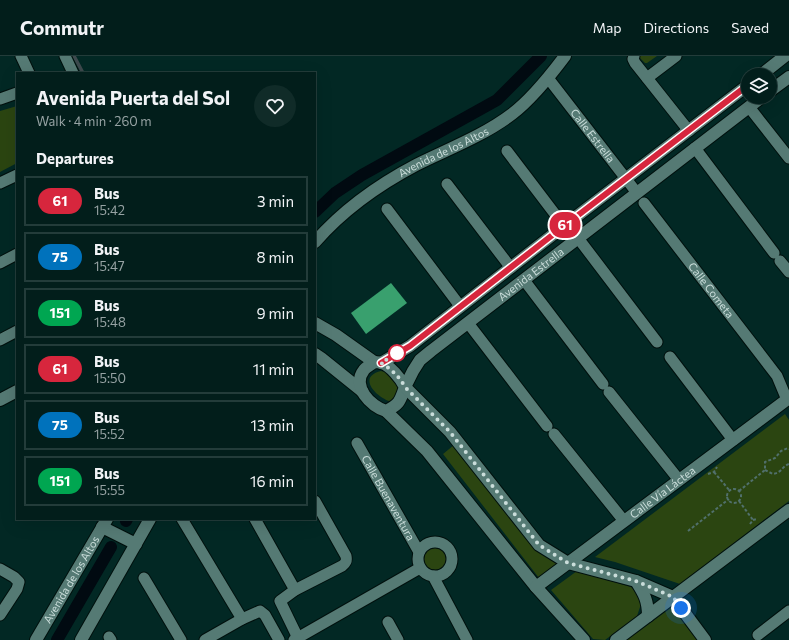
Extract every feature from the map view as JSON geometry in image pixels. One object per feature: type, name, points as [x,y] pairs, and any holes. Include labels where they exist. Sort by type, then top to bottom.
[{"type":"street","points":[[20,56],[28,72]]},
{"type":"street","points":[[66,56],[74,72]]},
{"type":"street","name":"Avenida de los Altos","points":[[316,241],[334,221],[377,188],[415,166],[485,131],[513,113],[548,78],[565,56]]},
{"type":"street","points":[[634,56],[633,59],[635,63],[689,131]]},
{"type":"street","points":[[647,78],[676,56]]},
{"type":"street","points":[[770,68],[786,56]]},
{"type":"street","points":[[777,85],[789,76]]},
{"type":"street","name":"Calle Estrella","points":[[548,78],[637,193]]},
{"type":"street","name":"Avenida Estrella","points":[[378,362],[410,346],[741,90]]},
{"type":"street","points":[[0,99],[16,93]]},
{"type":"street","name":"Avenida Estrella","points":[[405,387],[420,360],[431,351],[753,104]]},
{"type":"street","points":[[749,107],[789,158]]},
{"type":"street","points":[[695,148],[789,272]]},
{"type":"street","points":[[507,151],[564,226]]},
{"type":"street","points":[[0,183],[16,175]]},
{"type":"street","points":[[447,184],[511,268]]},
{"type":"street","name":"Calle Cometa","points":[[644,204],[777,376],[788,400]]},
{"type":"street","points":[[387,209],[460,306]]},
{"type":"street","points":[[578,238],[657,342]]},
{"type":"street","points":[[0,263],[16,255]]},
{"type":"street","points":[[524,280],[606,388],[679,480]]},
{"type":"street","points":[[468,323],[624,521]]},
{"type":"street","points":[[316,324],[394,372],[405,387],[450,432],[539,545],[568,563],[636,581],[673,597],[705,640]]},
{"type":"street","points":[[0,340],[16,332]]},
{"type":"street","points":[[316,355],[362,391],[370,402],[386,411],[427,451],[536,587],[584,640]]},
{"type":"street","points":[[670,356],[733,440]]},
{"type":"street","points":[[362,391],[360,385],[361,376],[364,370],[378,362]]},
{"type":"street","name":"Calle Cometa","points":[[777,376],[789,384]]},
{"type":"street","points":[[386,411],[401,400],[405,387]]},
{"type":"street","points":[[0,400],[16,392]]},
{"type":"street","name":"Calle Vía Láctea","points":[[536,587],[788,400]]},
{"type":"street","name":"Calle Buenaventura","points":[[357,443],[419,552]]},
{"type":"street","points":[[316,503],[346,556],[346,562],[342,566],[295,590],[280,601],[297,639],[420,568]]},
{"type":"street","points":[[616,640],[789,510]]},
{"type":"street","points":[[81,640],[149,520]]},
{"type":"street","points":[[183,520],[242,619]]},
{"type":"street","points":[[256,520],[295,590]]},
{"type":"street","points":[[105,523],[136,544]]},
{"type":"street","name":"Avenida de los Altos","points":[[36,640],[105,523]]},
{"type":"street","points":[[430,543],[440,543],[448,548],[451,553],[452,558],[450,567],[443,574],[438,576],[426,574],[420,568],[418,560],[419,552],[430,543]]},
{"type":"street","points":[[0,569],[14,577],[19,582],[17,589],[0,615]]},
{"type":"street","points":[[433,576],[468,640]]},
{"type":"street","points":[[144,578],[181,640]]},
{"type":"street","points":[[636,581],[645,597],[648,606],[648,616]]},
{"type":"street","points":[[205,640],[258,611],[261,611],[266,615],[279,640]]},
{"type":"street","points":[[758,635],[787,616]]},
{"type":"street","points":[[388,622],[394,639]]},
{"type":"path","points":[[740,491],[765,470],[765,462],[775,458],[781,451],[788,448],[789,449]]},
{"type":"path","points":[[765,470],[773,474],[780,472],[786,465],[789,464]]},
{"type":"path","points":[[714,472],[730,491]]},
{"type":"path","points":[[730,491],[736,489],[740,491]]},
{"type":"path","points":[[688,531],[728,499],[728,494],[730,491]]},
{"type":"path","points":[[739,501],[741,495],[740,491]]},
{"type":"path","points":[[728,499],[733,502],[739,501]]},
{"type":"path","points":[[739,501],[753,520]]},
{"type":"green space","points":[[639,56],[657,56],[645,63]]},
{"type":"green space","points":[[16,106],[16,164],[0,172],[0,111]]},
{"type":"green space","points":[[381,371],[390,375],[402,388],[392,402],[386,400],[375,392],[370,382],[370,378],[374,374]]},
{"type":"green space","points":[[785,414],[789,420],[789,501],[680,584],[615,562],[595,557]]},
{"type":"green space","points":[[454,445],[560,562],[539,578],[443,454]]},
{"type":"green space","points":[[435,547],[443,551],[447,559],[443,567],[435,571],[427,567],[423,559],[427,551]]},
{"type":"green space","points":[[577,571],[631,587],[638,594],[641,604],[637,616],[605,640],[593,639],[551,590]]},
{"type":"green space","points":[[672,607],[697,640],[627,640]]},
{"type":"building","points":[[391,283],[407,303],[366,334],[351,313]]},
{"type":"waterway","points":[[74,56],[82,72]]},
{"type":"waterway","points":[[316,211],[335,193],[362,175],[497,100],[541,56]]},
{"type":"waterway","points":[[57,640],[111,547]]},
{"type":"bus line","name":"61","points":[[381,363],[410,346],[741,90]]},
{"type":"route","points":[[397,353],[401,351],[381,363],[394,372],[405,387],[450,432],[539,545],[568,563],[636,581],[673,597],[681,608]]}]
